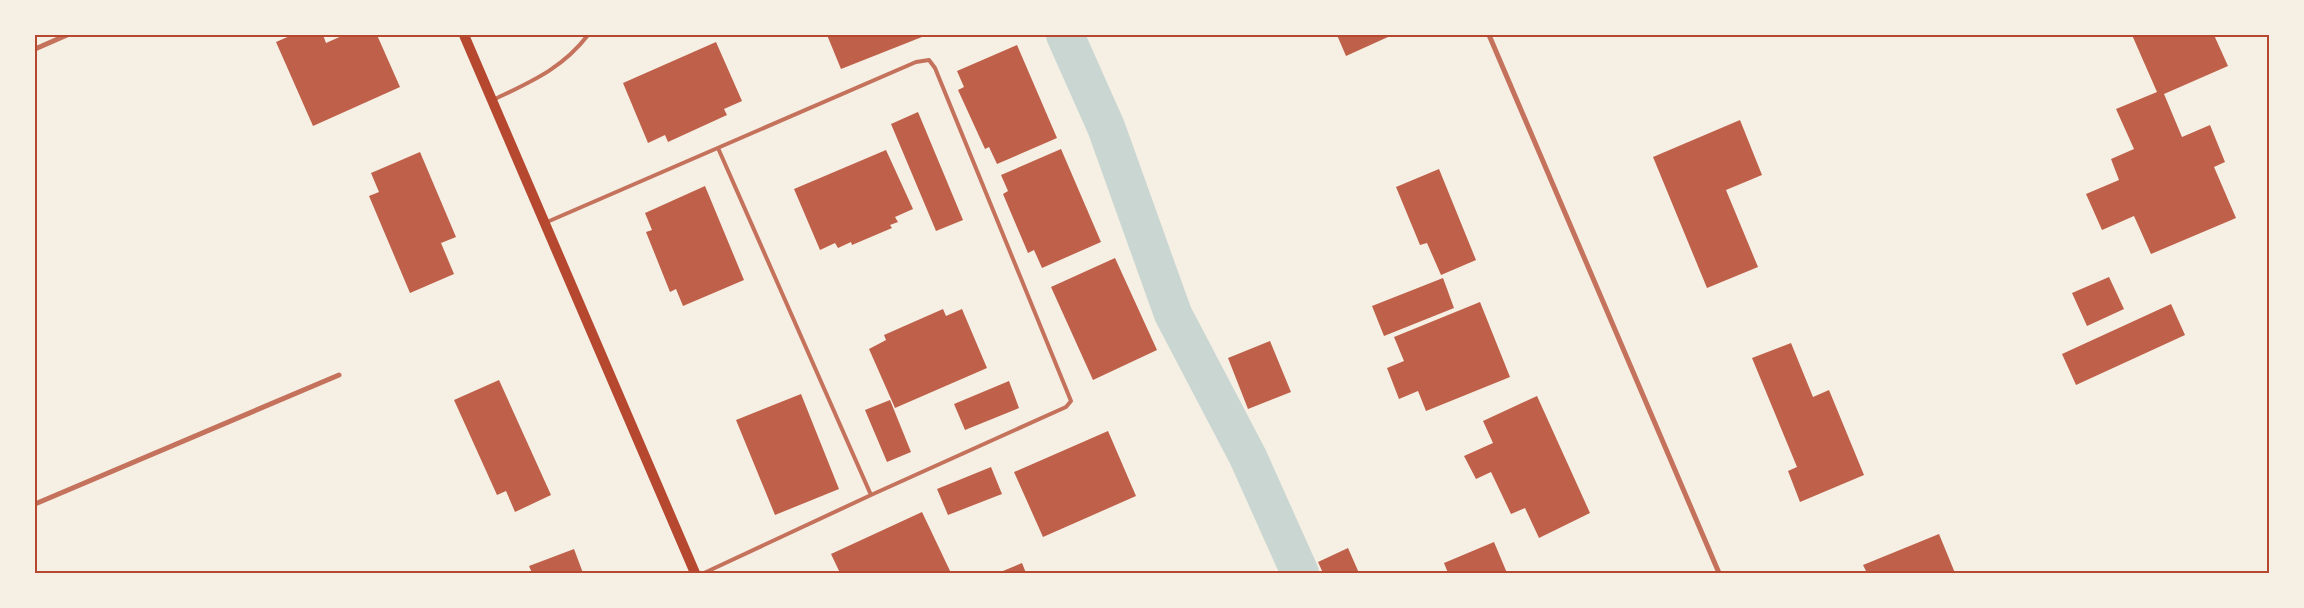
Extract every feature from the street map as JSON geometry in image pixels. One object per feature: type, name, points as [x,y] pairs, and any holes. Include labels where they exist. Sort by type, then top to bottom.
[{"type":"main road","points":[[464,35],[695,573]]},
{"type":"street","points":[[35,49],[67,35]]},
{"type":"street","points":[[1489,35],[1719,573]]},
{"type":"street","points":[[35,504],[339,375]]},
{"type":"lane","points":[[493,100],[549,73],[569,57],[588,35]]},
{"type":"lane","points":[[545,223],[916,62],[929,60],[935,68],[1071,400],[1066,407],[704,573]]},
{"type":"lane","points":[[718,148],[871,495]]},
{"type":"building","points":[[292,35],[323,35],[326,43],[344,35],[377,35],[400,87],[313,126],[276,42]]},
{"type":"building","points":[[827,35],[927,35],[841,69]]},
{"type":"building","points":[[1337,35],[1387,35],[1388,37],[1346,56]]},
{"type":"building","points":[[2132,35],[2214,35],[2228,66],[2164,94],[2182,137],[2210,125],[2225,162],[2214,167],[2236,218],[2151,254],[2134,216],[2102,230],[2086,194],[2119,180],[2111,159],[2134,149],[2116,109],[2157,92]]},
{"type":"building","points":[[716,42],[742,101],[724,109],[727,115],[668,142],[665,135],[648,143],[623,83]]},
{"type":"building","points":[[1017,45],[1057,138],[997,164],[989,147],[985,149],[958,90],[964,87],[957,71]]},
{"type":"building","points":[[918,112],[963,220],[936,231],[891,124]]},
{"type":"building","points":[[1740,120],[1762,175],[1726,190],[1758,267],[1707,288],[1653,157]]},
{"type":"building","points":[[1061,149],[1101,242],[1042,268],[1034,250],[1028,253],[1003,194],[1008,191],[1001,175]]},
{"type":"building","points":[[886,150],[913,209],[895,217],[898,222],[890,225],[892,228],[852,245],[851,242],[838,248],[835,243],[820,250],[794,189]]},
{"type":"building","points":[[420,152],[456,237],[441,243],[454,274],[410,293],[369,196],[379,192],[371,173]]},
{"type":"building","points":[[1439,169],[1476,260],[1441,275],[1427,243],[1420,245],[1396,187]]},
{"type":"building","points":[[705,186],[744,280],[683,306],[676,289],[670,292],[646,232],[652,230],[645,213]]},
{"type":"building","points":[[1115,258],[1157,350],[1093,380],[1051,287]]},
{"type":"building","points":[[2109,277],[2124,309],[2087,326],[2072,293]]},
{"type":"building","points":[[1443,278],[1454,308],[1384,336],[1372,306]]},
{"type":"building","points":[[1480,302],[1510,377],[1426,411],[1418,391],[1399,399],[1387,368],[1404,361],[1394,337]]},
{"type":"building","points":[[2171,304],[2185,335],[2076,385],[2062,354]]},
{"type":"building","points":[[943,309],[946,316],[962,309],[987,368],[895,408],[869,349],[886,340],[884,335]]},
{"type":"building","points":[[1270,341],[1291,392],[1248,409],[1228,358]]},
{"type":"building","points":[[1791,343],[1813,397],[1829,390],[1864,475],[1800,502],[1788,471],[1797,467],[1752,358]]},
{"type":"building","points":[[499,380],[551,495],[515,512],[506,491],[497,495],[454,400]]},
{"type":"building","points":[[1009,381],[1019,408],[965,430],[954,404]]},
{"type":"building","points":[[801,394],[839,489],[775,515],[736,420]]},
{"type":"building","points":[[1537,396],[1590,513],[1539,538],[1525,508],[1511,514],[1491,472],[1476,479],[1464,456],[1493,443],[1483,421]]},
{"type":"building","points":[[890,400],[911,452],[887,462],[865,410]]},
{"type":"building","points":[[1108,431],[1136,496],[1043,537],[1014,472]]},
{"type":"building","points":[[991,467],[1002,494],[948,515],[937,489]]},
{"type":"building","points":[[922,512],[951,573],[840,573],[831,554]]},
{"type":"building","points":[[1939,534],[1955,573],[1867,573],[1863,565]]},
{"type":"building","points":[[1494,542],[1507,573],[1448,573],[1444,563]]},
{"type":"building","points":[[1348,548],[1359,573],[1323,573],[1318,562]]},
{"type":"building","points":[[574,549],[583,573],[532,573],[529,566]]},
{"type":"building","points":[[1022,563],[1026,573],[998,573]]},
{"type":"waterway","points":[[1065,35],[1106,127],[1173,314],[1248,457],[1300,573]]}]
